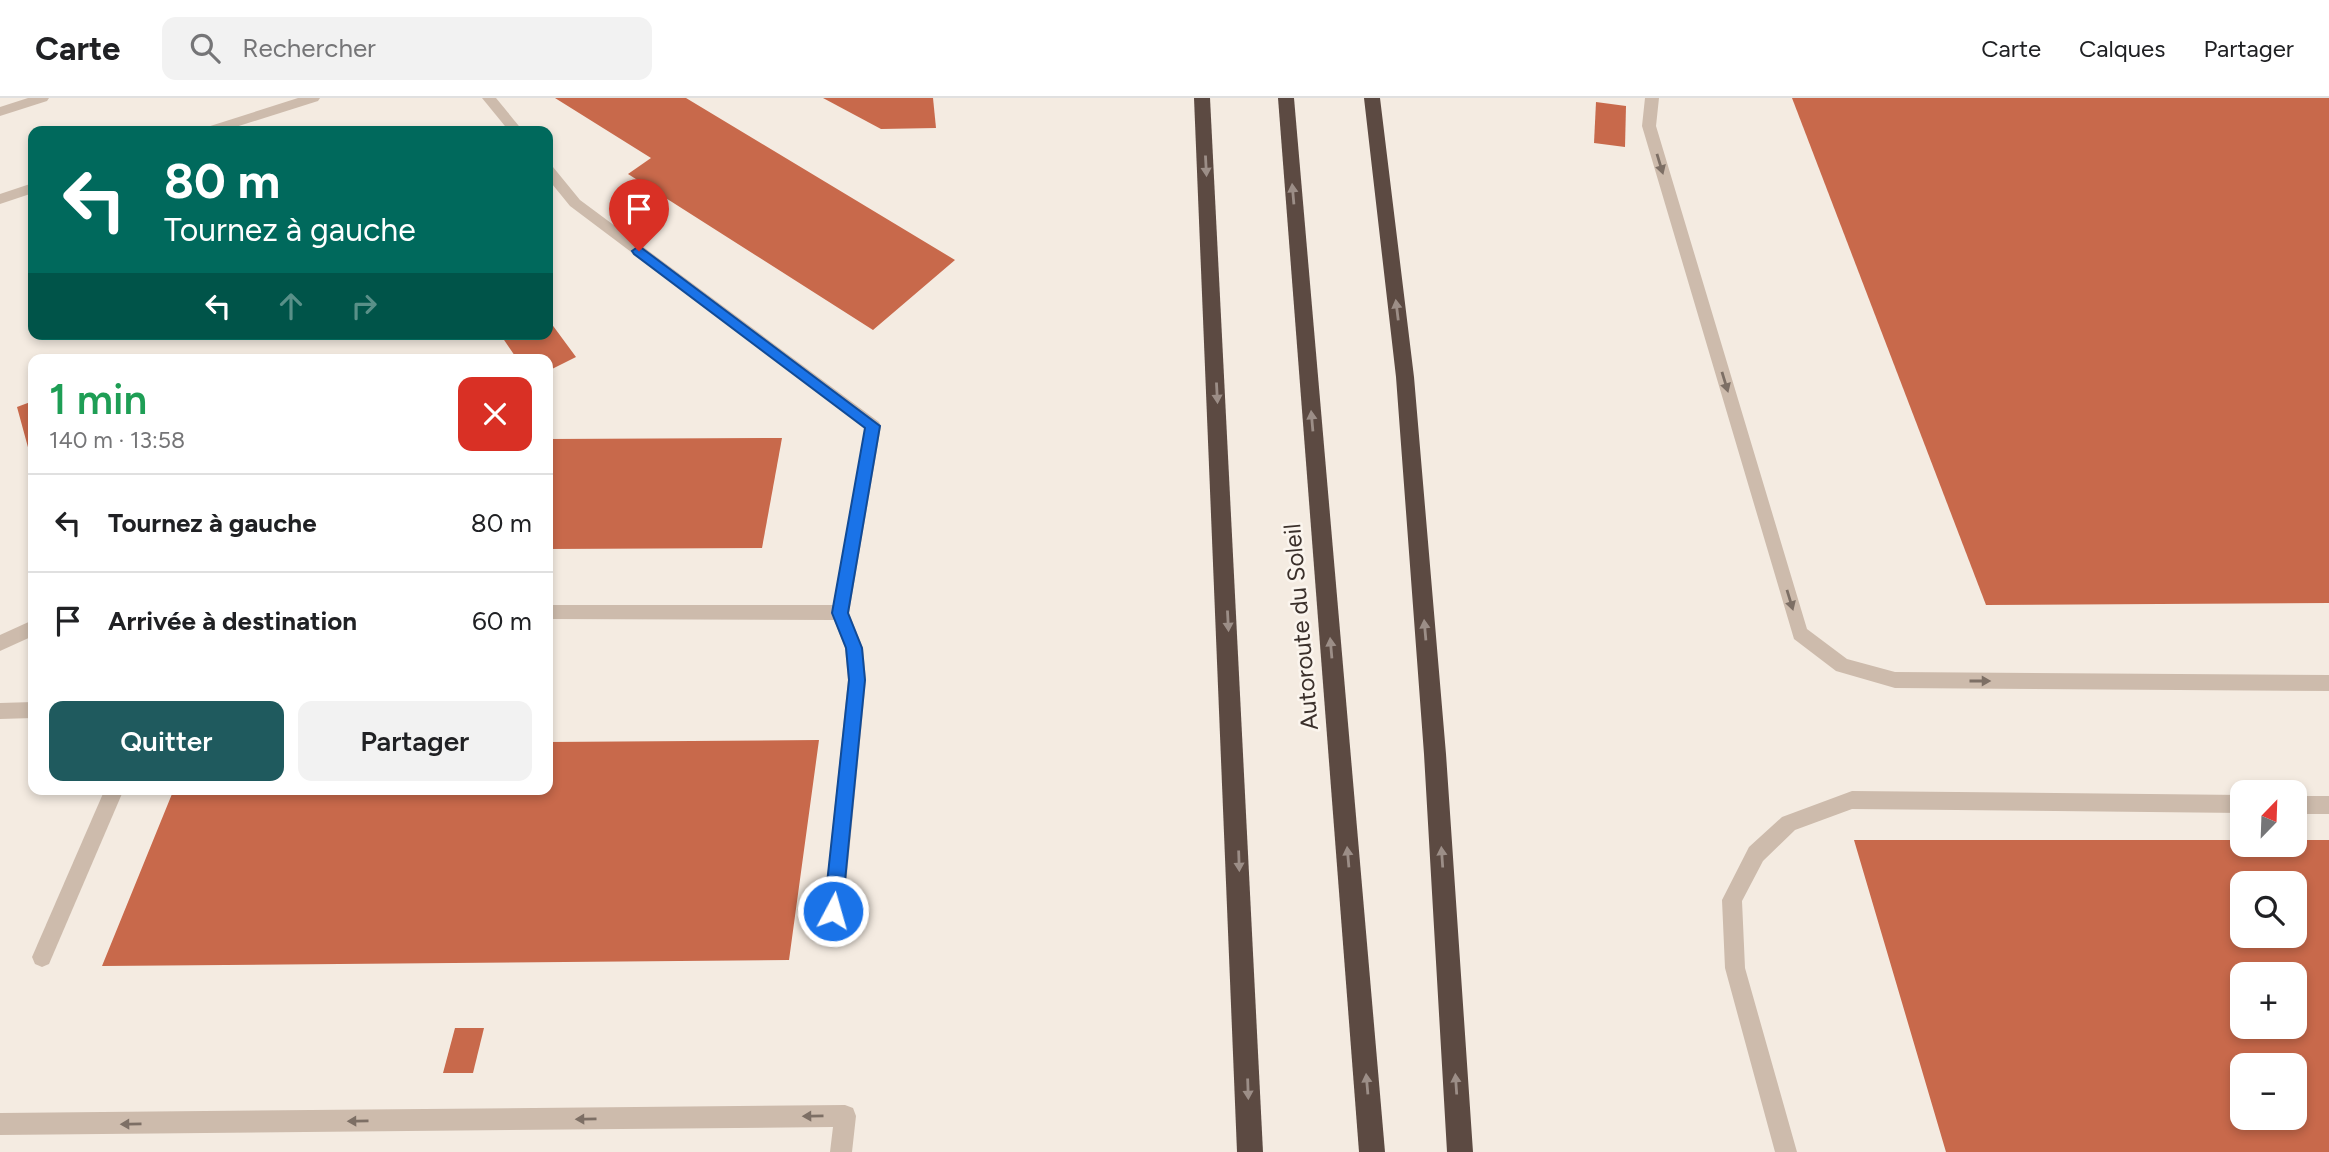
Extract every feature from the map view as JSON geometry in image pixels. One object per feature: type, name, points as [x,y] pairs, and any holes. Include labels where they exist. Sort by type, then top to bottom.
[{"type":"highway","points":[[1202,98],[1250,1152]]},
{"type":"highway","name":"Autoroute du Soleil","points":[[1286,98],[1372,1152]]},
{"type":"highway","points":[[1371,98],[1406,391],[1435,754],[1460,1152]]},
{"type":"street","points":[[0,112],[42,98]]},
{"type":"street","points":[[225,126],[313,98]]},
{"type":"street","points":[[489,98],[512,126]]},
{"type":"street","points":[[1652,98],[1648,126],[1800,634],[1842,665],[1895,680],[2329,683]]},
{"type":"street","points":[[553,176],[575,203],[873,426],[840,613],[854,648],[857,680],[831,936]]},
{"type":"street","points":[[0,199],[28,190]]},
{"type":"street","points":[[553,612],[840,613]]},
{"type":"street","points":[[0,643],[28,630]]},
{"type":"street","points":[[0,711],[28,710]]},
{"type":"street","points":[[42,957],[112,795]]},
{"type":"street","points":[[1786,1152],[1735,968],[1732,900],[1756,854],[1789,823],[1852,800],[2230,804]]},
{"type":"street","points":[[2307,805],[2329,805]]},
{"type":"street","points":[[0,1124],[845,1116],[841,1152]]},
{"type":"building","points":[[555,98],[686,98],[955,260],[873,330],[628,174],[651,158]]},
{"type":"building","points":[[823,98],[933,98],[936,128],[881,129]]},
{"type":"building","points":[[1792,98],[2329,98],[2329,603],[1986,605]]},
{"type":"building","points":[[1596,102],[1626,106],[1625,147],[1594,143]]},
{"type":"building","points":[[553,326],[576,357],[553,368],[553,354],[514,354],[504,340],[553,340]]},
{"type":"building","points":[[28,403],[28,447],[17,407]]},
{"type":"building","points":[[782,438],[762,548],[553,549],[553,439]]},
{"type":"building","points":[[819,740],[789,960],[102,966],[172,795],[553,795],[553,742]]},
{"type":"building","points":[[1854,840],[2230,840],[2230,858],[2306,858],[2307,840],[2329,840],[2329,1152],[1946,1152]]},
{"type":"building","points":[[455,1028],[484,1028],[473,1073],[443,1073]]},
{"type":"route","points":[[639,251],[873,426],[840,613],[854,648],[857,680],[833,911]]}]
